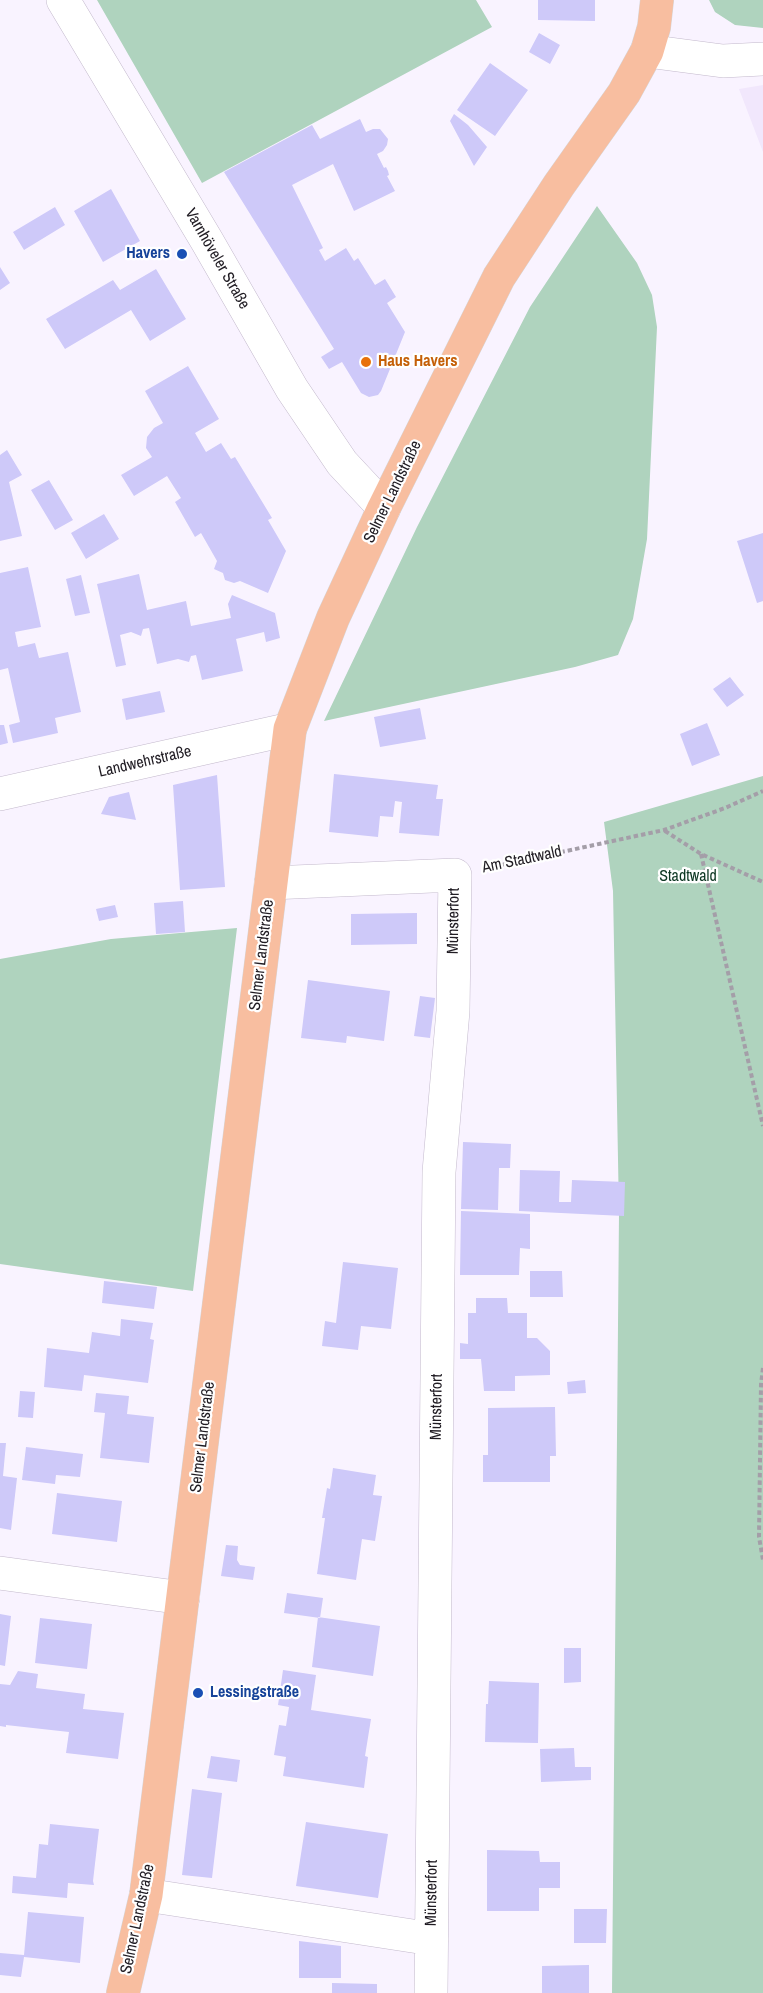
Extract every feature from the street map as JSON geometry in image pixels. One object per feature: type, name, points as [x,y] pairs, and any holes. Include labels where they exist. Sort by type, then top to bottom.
[{"type":"main road","name":"Selmer Landstraße","points":[[123,1993],[146,1896],[290,729],[333,618],[384,508],[499,277],[559,185],[624,93],[647,51],[654,27],[657,0]]},
{"type":"street","name":"Varnhöveler Straße","points":[[63,0],[207,241],[292,389],[342,463],[384,508]]},
{"type":"street","points":[[647,51],[723,61],[763,59]]},
{"type":"street","name":"Landwehrstraße","points":[[0,794],[290,729]]},
{"type":"street","points":[[271,883],[455,874]]},
{"type":"street","name":"Münsterfort","points":[[431,1993],[439,1172],[453,1011],[455,874]]},
{"type":"street","points":[[0,1573],[183,1598]]},
{"type":"street","name":"Münsterfort","points":[[146,1896],[432,1939]]},
{"type":"path","name":"Am Stadtwald","points":[[455,874],[664,830],[725,808],[763,791]]},
{"type":"path","points":[[664,830],[701,854],[763,882]]},
{"type":"path","points":[[701,854],[763,1126]]},
{"type":"path","points":[[763,1368],[759,1537],[763,1560]]},
{"type":"shaded area","points":[[763,85],[763,152],[739,89]]},
{"type":"green space","points":[[97,0],[476,0],[492,27],[202,183]]},
{"type":"green space","points":[[709,0],[763,0],[763,28],[735,25],[715,12]]},
{"type":"green space","points":[[597,206],[637,263],[652,295],[657,327],[647,539],[633,619],[618,655],[575,667],[324,721],[417,527],[530,307]]},
{"type":"green space","name":"Stadtwald","points":[[763,776],[763,1993],[612,1993],[619,1213],[613,891],[604,822]]},
{"type":"green space","points":[[237,928],[193,1291],[0,1264],[0,959],[111,939]]},
{"type":"building","points":[[538,0],[595,0],[595,21],[538,20]]},
{"type":"building","points":[[539,33],[560,45],[550,64],[529,52]]},
{"type":"building","points":[[490,63],[528,90],[495,136],[457,110]]},
{"type":"building","points":[[454,114],[468,125],[487,147],[474,166],[450,121]]},
{"type":"building","points":[[360,119],[366,132],[380,129],[388,139],[383,151],[377,154],[388,171],[387,176],[395,191],[354,211],[333,164],[292,185],[323,248],[319,250],[325,261],[346,248],[354,261],[358,258],[375,285],[385,279],[396,297],[387,303],[405,332],[381,391],[378,395],[369,397],[361,393],[342,362],[329,369],[321,357],[334,349],[224,172],[312,125],[320,139]]},
{"type":"building","points":[[111,189],[140,241],[103,262],[74,211]]},
{"type":"building","points":[[55,207],[65,225],[24,250],[13,232]]},
{"type":"building","points":[[0,267],[10,283],[0,290]]},
{"type":"building","points":[[156,269],[186,319],[150,341],[131,310],[65,349],[46,319],[113,280],[120,290]]},
{"type":"building","points":[[188,366],[219,419],[195,433],[206,452],[221,443],[231,459],[235,457],[272,518],[268,520],[286,551],[268,593],[240,581],[234,583],[225,580],[223,573],[214,569],[217,561],[201,533],[195,537],[175,502],[181,498],[167,476],[134,496],[121,475],[152,457],[146,448],[147,437],[154,428],[163,423],[145,391]]},
{"type":"building","points":[[7,450],[22,475],[9,482],[22,536],[0,541],[0,455]]},
{"type":"building","points":[[49,480],[73,520],[55,530],[31,490]]},
{"type":"building","points":[[104,514],[119,539],[86,559],[71,533]]},
{"type":"building","points":[[763,533],[763,601],[757,603],[737,541]]},
{"type":"building","points":[[28,567],[41,627],[15,632],[18,647],[35,643],[39,658],[68,652],[81,712],[55,718],[58,733],[13,743],[9,725],[20,722],[8,668],[0,670],[0,573]]},
{"type":"building","points":[[139,574],[147,610],[186,601],[191,626],[231,618],[228,604],[232,595],[275,613],[280,638],[266,642],[264,632],[236,639],[243,671],[202,680],[196,655],[191,656],[189,662],[178,659],[157,664],[149,628],[143,629],[141,636],[131,632],[120,635],[126,665],[116,667],[97,584]]},
{"type":"building","points":[[81,575],[90,613],[75,616],[66,579]]},
{"type":"building","points":[[730,677],[744,695],[727,707],[713,689]]},
{"type":"building","points":[[160,691],[165,712],[126,720],[122,699]]},
{"type":"building","points":[[420,708],[426,739],[380,747],[374,717]]},
{"type":"building","points":[[707,723],[720,755],[692,766],[680,734]]},
{"type":"building","points":[[0,725],[4,725],[8,743],[0,745]]},
{"type":"building","points":[[334,774],[438,785],[436,799],[443,799],[439,836],[399,833],[402,802],[395,801],[393,817],[380,816],[378,837],[329,832]]},
{"type":"building","points":[[217,775],[225,887],[180,890],[173,785]]},
{"type":"building","points":[[129,792],[136,820],[101,814],[109,797]]},
{"type":"building","points":[[183,901],[185,932],[156,934],[154,903]]},
{"type":"building","points":[[115,905],[118,917],[99,921],[96,909]]},
{"type":"building","points":[[417,913],[417,944],[351,945],[351,914]]},
{"type":"building","points":[[308,980],[390,991],[384,1041],[347,1036],[346,1043],[301,1038]]},
{"type":"building","points":[[420,996],[435,998],[430,1038],[414,1036]]},
{"type":"building","points":[[463,1142],[511,1144],[510,1168],[499,1168],[498,1210],[461,1209]]},
{"type":"building","points":[[520,1170],[560,1171],[559,1202],[571,1202],[572,1180],[625,1182],[624,1216],[519,1211]]},
{"type":"building","points":[[461,1211],[530,1214],[530,1249],[520,1248],[519,1275],[460,1275]]},
{"type":"building","points":[[343,1262],[398,1268],[391,1329],[361,1326],[358,1350],[322,1346],[325,1321],[336,1323]]},
{"type":"building","points":[[530,1271],[562,1271],[563,1297],[530,1297]]},
{"type":"building","points":[[104,1281],[157,1287],[154,1309],[102,1303]]},
{"type":"building","points":[[476,1298],[507,1298],[508,1313],[527,1313],[527,1338],[537,1338],[550,1351],[550,1375],[515,1376],[515,1391],[484,1391],[481,1359],[460,1359],[460,1343],[468,1344],[468,1313],[476,1313]]},
{"type":"building","points":[[121,1319],[153,1323],[150,1339],[154,1340],[148,1383],[84,1375],[82,1391],[44,1387],[47,1348],[89,1353],[92,1332],[120,1336]]},
{"type":"building","points":[[585,1380],[586,1393],[568,1394],[567,1382]]},
{"type":"building","points":[[20,1391],[35,1392],[33,1418],[18,1417]]},
{"type":"building","points":[[96,1393],[129,1396],[127,1414],[154,1417],[149,1463],[100,1458],[105,1413],[94,1412]]},
{"type":"building","points":[[555,1407],[556,1456],[550,1456],[550,1482],[483,1482],[483,1455],[488,1455],[488,1408]]},
{"type":"building","points":[[0,1443],[6,1443],[3,1476],[17,1478],[11,1530],[0,1528]]},
{"type":"building","points":[[26,1447],[83,1454],[80,1477],[56,1475],[55,1484],[22,1480]]},
{"type":"building","points":[[333,1468],[376,1475],[373,1495],[382,1496],[375,1541],[362,1539],[356,1580],[317,1574],[325,1518],[322,1518]]},
{"type":"building","points":[[57,1493],[122,1501],[117,1542],[52,1534]]},
{"type":"building","points":[[226,1545],[238,1546],[237,1560],[240,1565],[255,1567],[253,1580],[221,1576]]},
{"type":"building","points":[[287,1593],[323,1598],[320,1618],[284,1613]]},
{"type":"building","points":[[0,1614],[11,1616],[5,1666],[0,1665]]},
{"type":"building","points":[[318,1617],[380,1626],[373,1676],[312,1667]]},
{"type":"building","points":[[40,1618],[92,1624],[87,1669],[35,1663]]},
{"type":"building","points":[[564,1648],[581,1648],[581,1682],[564,1683]]},
{"type":"building","points":[[283,1670],[316,1675],[311,1710],[371,1719],[365,1756],[368,1757],[364,1788],[283,1776],[286,1757],[274,1755],[279,1725],[286,1726],[289,1707],[278,1705]]},
{"type":"building","points":[[18,1671],[38,1674],[36,1688],[85,1694],[83,1709],[124,1713],[118,1759],[66,1753],[69,1732],[0,1726],[0,1684],[10,1685]]},
{"type":"building","points":[[489,1681],[539,1683],[538,1743],[485,1742]]},
{"type":"building","points":[[574,1748],[575,1767],[591,1767],[591,1780],[541,1782],[540,1749]]},
{"type":"building","points":[[211,1756],[240,1760],[237,1782],[207,1778]]},
{"type":"building","points":[[192,1789],[222,1793],[212,1878],[182,1875]]},
{"type":"building","points":[[306,1822],[388,1834],[378,1898],[296,1886]]},
{"type":"building","points":[[50,1824],[99,1829],[94,1885],[68,1883],[67,1898],[12,1893],[13,1876],[36,1878],[39,1844],[48,1845]]},
{"type":"building","points":[[487,1850],[539,1851],[540,1862],[560,1862],[560,1888],[539,1888],[539,1911],[487,1911]]},
{"type":"building","points":[[574,1909],[607,1909],[606,1943],[574,1943]]},
{"type":"building","points":[[28,1912],[84,1917],[80,1963],[24,1957],[21,1977],[0,1975],[0,1953],[24,1955]]},
{"type":"building","points":[[299,1941],[341,1946],[341,1978],[299,1978]]},
{"type":"building","points":[[589,1965],[589,1993],[542,1993],[542,1966]]},
{"type":"building","points":[[332,1983],[377,1984],[377,1993],[332,1993]]},
{"type":"place","name":"Havers","points":[[182,254]]},
{"type":"place","name":"Haus Havers","points":[[366,362]]},
{"type":"place","name":"Lessingstraße","points":[[198,1693]]}]
